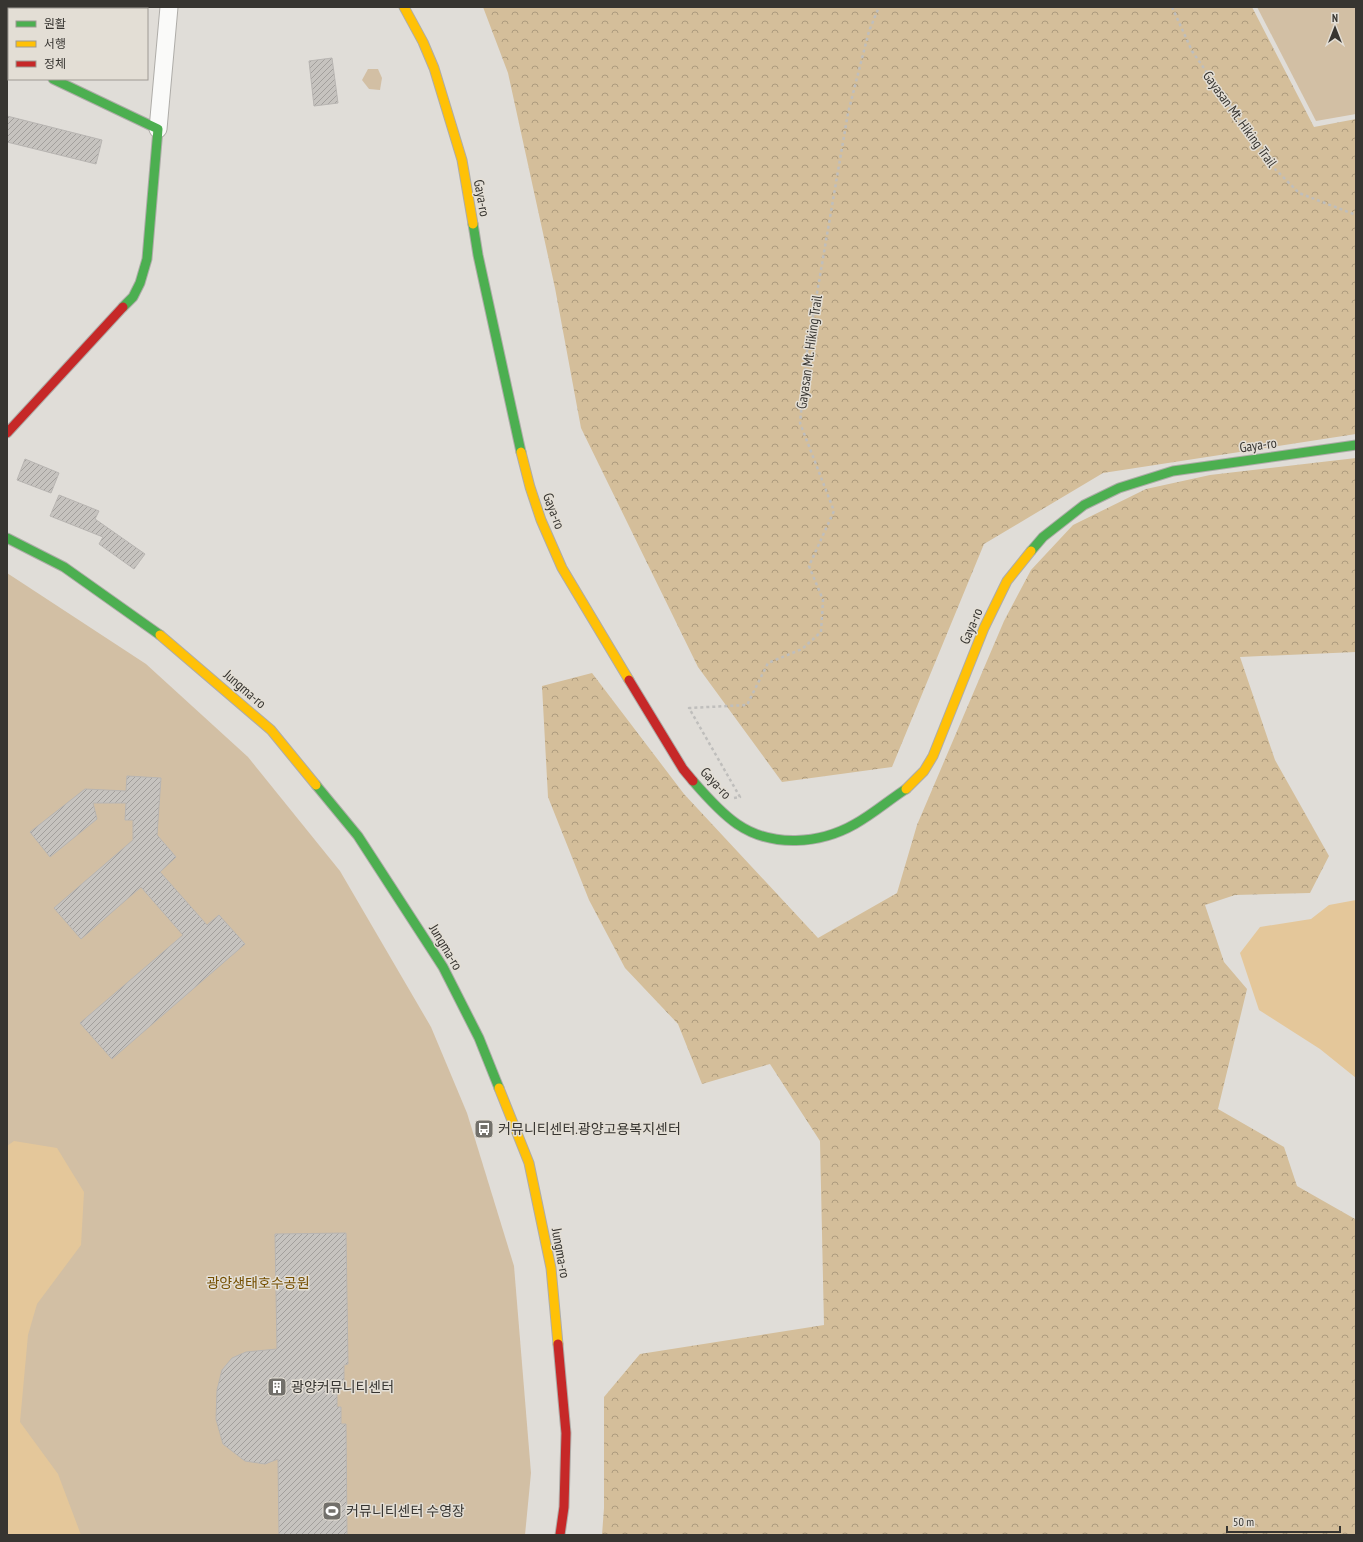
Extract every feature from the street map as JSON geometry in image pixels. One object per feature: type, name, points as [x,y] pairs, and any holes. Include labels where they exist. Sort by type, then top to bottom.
[{"type":"street","points":[[7,433],[133,296],[140,283],[147,259],[169,7]]},
{"type":"street","name":"Gaya-ro","points":[[404,7],[423,42],[434,68],[462,160],[478,255],[517,435],[530,487],[541,520],[562,568],[683,769],[712,802],[737,824],[762,836],[784,841],[806,840],[831,834],[855,824],[910,786],[924,771],[933,756],[984,628],[1007,581],[1023,559],[1043,537],[1084,505],[1119,488],[1173,471],[1356,445]]},
{"type":"street","points":[[55,80],[158,129]]},
{"type":"street","name":"Jungma-ro","points":[[7,538],[64,567],[158,633],[271,730],[358,836],[443,967],[479,1038],[529,1163],[551,1268],[566,1433],[564,1507],[560,1535]]},
{"type":"path","name":"Gayasan Mt. Hiking Trail","points":[[712,802],[740,797],[689,708],[747,705],[768,663],[802,649],[821,632],[823,600],[809,566],[834,511],[800,423],[807,351],[848,113],[869,31],[880,7]]},
{"type":"path","name":"Gayasan Mt. Hiking Trail","points":[[1172,7],[1192,52],[1271,165],[1299,193],[1356,216]]},
{"type":"green space","points":[[483,7],[1252,7],[1314,127],[1356,119],[1356,434],[1103,473],[984,544],[892,767],[782,782],[698,667],[581,428],[555,288],[508,73]]},
{"type":"green space","points":[[1257,7],[1356,7],[1356,114],[1316,121]]},
{"type":"green space","points":[[368,69],[378,69],[382,78],[380,90],[369,89],[362,80]]},
{"type":"green space","points":[[1356,458],[1356,652],[1240,657],[1275,760],[1329,856],[1310,893],[1235,895],[1205,905],[1224,962],[1247,989],[1218,1109],[1284,1147],[1297,1186],[1355,1219],[1356,1535],[602,1535],[604,1508],[604,1397],[640,1354],[824,1325],[820,1141],[770,1064],[702,1084],[678,1024],[625,968],[589,900],[548,797],[542,686],[592,673],[684,794],[818,938],[897,893],[917,825],[1004,621],[1031,570],[1073,525],[1146,489],[1210,475]]},
{"type":"green space","name":"광양생태호수공원","points":[[7,573],[146,664],[248,757],[340,871],[431,1027],[467,1113],[514,1266],[531,1473],[525,1535],[7,1535]]},
{"type":"shaded area","points":[[1356,900],[1356,1078],[1320,1049],[1259,1010],[1240,953],[1260,927],[1311,919],[1329,905]]},
{"type":"shaded area","points":[[14,1141],[57,1148],[84,1192],[81,1245],[37,1304],[28,1335],[20,1422],[58,1474],[81,1535],[7,1535],[7,1146]]},
{"type":"building","points":[[332,58],[338,103],[314,106],[309,61]]},
{"type":"building","points":[[7,116],[102,140],[96,164],[7,142]]},
{"type":"building","points":[[25,459],[59,473],[51,493],[17,480]]},
{"type":"building","points":[[59,495],[99,511],[95,519],[145,554],[134,569],[99,544],[103,537],[50,516]]},
{"type":"building","points":[[127,776],[161,778],[157,835],[176,857],[160,872],[207,925],[219,915],[245,944],[112,1059],[80,1023],[183,935],[141,887],[81,939],[54,908],[133,840],[133,820],[125,820],[126,803],[93,803],[97,819],[50,857],[30,832],[85,789],[126,791]]},
{"type":"building","name":"광양커뮤니티센터","points":[[346,1233],[348,1364],[344,1365],[344,1383],[337,1383],[337,1407],[341,1407],[341,1424],[346,1424],[347,1535],[279,1535],[278,1459],[265,1464],[245,1461],[223,1444],[216,1419],[217,1390],[222,1370],[232,1358],[246,1352],[277,1349],[275,1234]]},
{"type":"traffic: fast","points":[[55,80],[158,129],[147,259],[140,283],[133,297],[123,307]]},
{"type":"traffic: fast","points":[[473,224],[478,255],[521,452]]},
{"type":"traffic: fast","points":[[1031,551],[1043,537],[1084,505],[1119,488],[1173,471],[1356,445]]},
{"type":"traffic: fast","points":[[7,538],[64,567],[160,635]]},
{"type":"traffic: fast","points":[[693,781],[719,810],[731,820],[751,832],[780,840],[812,839],[841,831],[862,820],[906,789]]},
{"type":"traffic: fast","points":[[316,785],[358,836],[443,967],[479,1038],[499,1088]]},
{"type":"traffic: slow","points":[[404,7],[423,42],[434,68],[462,160],[473,224]]},
{"type":"traffic: slow","points":[[521,452],[530,487],[541,520],[562,568],[629,680]]},
{"type":"traffic: slow","points":[[906,789],[924,771],[933,756],[984,628],[1007,581],[1031,551]]},
{"type":"traffic: slow","points":[[160,635],[271,730],[316,785]]},
{"type":"traffic: slow","points":[[499,1088],[529,1163],[551,1268],[558,1344]]},
{"type":"traffic: jam","points":[[7,433],[123,307]]},
{"type":"traffic: jam","points":[[629,680],[683,769],[693,781]]},
{"type":"traffic: jam","points":[[558,1344],[566,1433],[564,1507],[560,1535]]},
{"type":"place","name":"커뮤니티센터.광양고용복지센터","points":[[484,1129]]},
{"type":"place","name":"광양커뮤니티센터","points":[[277,1387]]},
{"type":"place","name":"커뮤니티센터 수영장","points":[[332,1511]]}]
